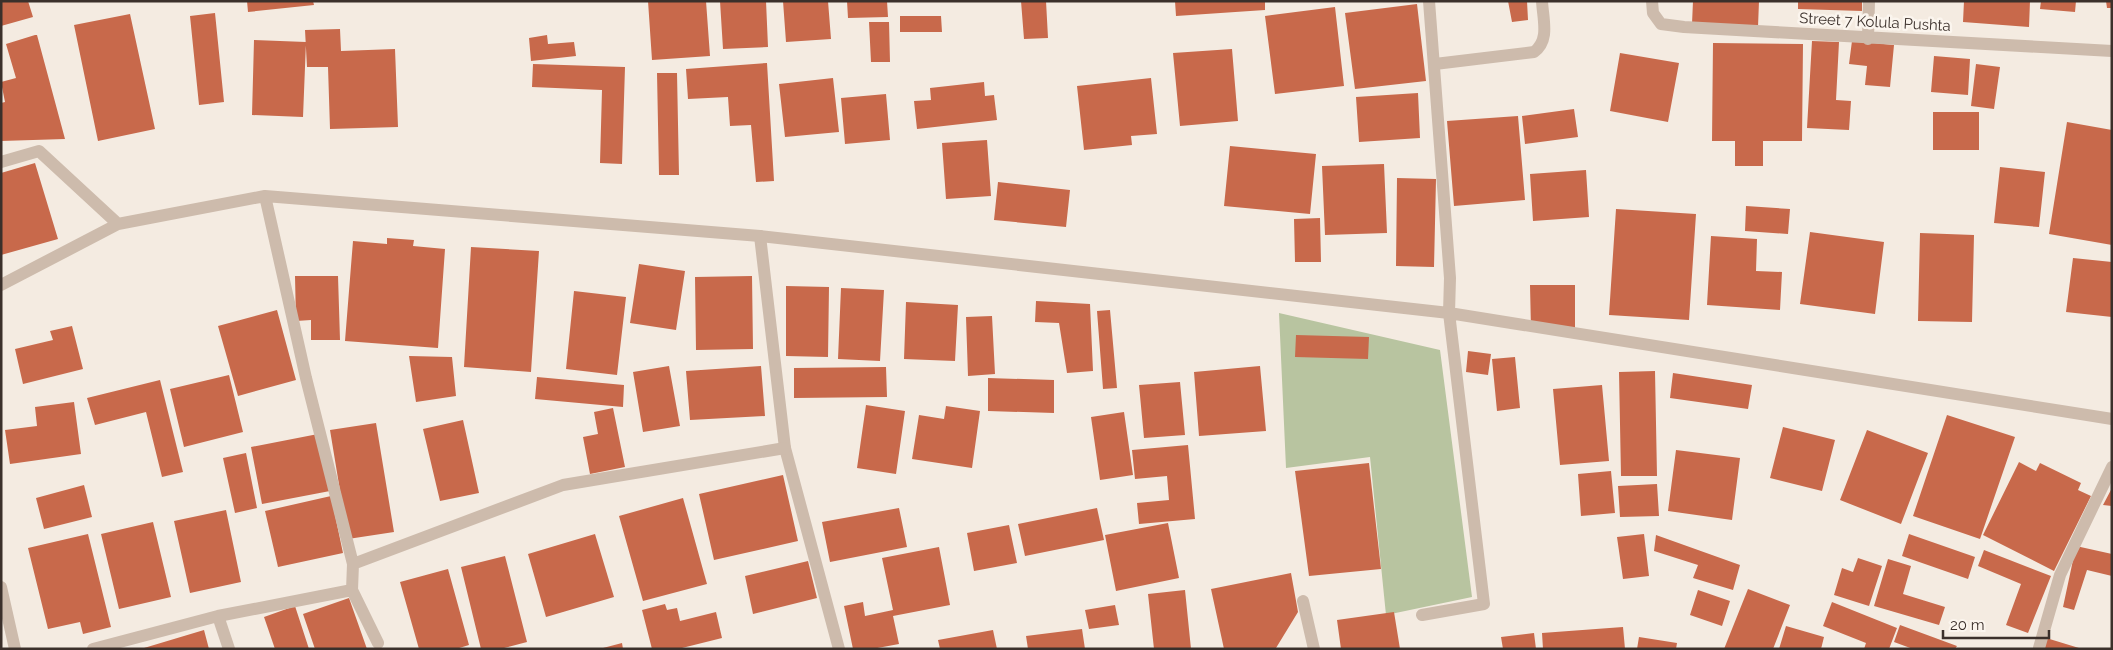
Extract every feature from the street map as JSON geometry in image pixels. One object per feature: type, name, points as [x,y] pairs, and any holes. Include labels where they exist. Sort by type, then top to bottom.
[{"type":"street","points":[[1422,615],[1484,604],[1449,313],[1450,278],[1429,1]]},
{"type":"street","points":[[1435,64],[1534,52],[1542,46],[1545,38],[1542,1]]},
{"type":"street","name":"Street 7 Kolula Pushta","points":[[1652,1],[1653,13],[1661,24],[1868,38],[2112,51]]},
{"type":"street","points":[[1868,38],[1869,1]]},
{"type":"street","points":[[1,162],[39,151],[118,224]]},
{"type":"street","points":[[1,285],[118,224],[265,196],[760,236],[1449,313],[2112,419]]},
{"type":"street","points":[[265,196],[306,378],[353,564],[352,590],[378,643]]},
{"type":"street","points":[[760,236],[785,448],[839,649]]},
{"type":"street","points":[[353,564],[563,485],[785,448]]},
{"type":"street","points":[[2039,648],[2060,575],[2112,467]]},
{"type":"street","points":[[1,587],[15,649]]},
{"type":"street","points":[[93,649],[218,616],[352,590]]},
{"type":"street","points":[[1303,601],[1314,649]]},
{"type":"street","points":[[218,616],[229,649]]},
{"type":"green space","points":[[1279,313],[1440,350],[1472,597],[1386,615],[1370,457],[1286,468]]},
{"type":"building","points":[[1,1],[28,1],[33,17],[1,26]]},
{"type":"building","points":[[247,1],[313,1],[314,5],[248,12]]},
{"type":"building","points":[[648,1],[706,1],[710,56],[652,60]]},
{"type":"building","points":[[720,1],[766,1],[768,47],[723,49]]},
{"type":"building","points":[[783,1],[828,1],[831,39],[786,42]]},
{"type":"building","points":[[847,1],[887,1],[888,17],[848,18]]},
{"type":"building","points":[[1021,1],[1046,1],[1048,38],[1024,39]]},
{"type":"building","points":[[1175,1],[1265,1],[1265,10],[1176,16]]},
{"type":"building","points":[[1508,1],[1527,1],[1528,20],[1512,22]]},
{"type":"building","points":[[1693,1],[1759,1],[1758,27],[1692,24]]},
{"type":"building","points":[[1798,1],[1862,1],[1862,11],[1798,9]]},
{"type":"building","points":[[1964,1],[2030,1],[2029,27],[1963,22]]},
{"type":"building","points":[[2041,1],[2076,1],[2075,12],[2040,9]]},
{"type":"building","points":[[2106,1],[2112,1],[2112,8],[2107,8]]},
{"type":"building","points":[[1417,4],[1426,81],[1355,89],[1345,13]]},
{"type":"building","points":[[1335,7],[1344,86],[1275,94],[1265,16]]},
{"type":"building","points":[[215,13],[224,102],[199,105],[190,16]]},
{"type":"building","points":[[130,14],[155,129],[98,141],[74,25]]},
{"type":"building","points":[[900,16],[941,16],[942,32],[900,32]]},
{"type":"building","points":[[869,22],[889,22],[890,62],[871,62]]},
{"type":"building","points":[[340,29],[341,51],[395,49],[398,127],[330,129],[328,67],[307,67],[305,30]]},
{"type":"building","points":[[37,35],[65,139],[1,141],[1,103],[5,102],[1,82],[16,78],[6,44]]},
{"type":"building","points":[[547,35],[548,44],[574,42],[576,56],[531,61],[529,38]]},
{"type":"building","points":[[254,40],[306,42],[303,117],[252,115]]},
{"type":"building","points":[[1812,41],[1839,42],[1836,100],[1851,101],[1849,130],[1807,128]]},
{"type":"building","points":[[1852,41],[1894,45],[1890,87],[1865,85],[1867,66],[1849,64]]},
{"type":"building","points":[[1713,43],[1803,44],[1802,141],[1763,141],[1763,166],[1735,166],[1735,141],[1712,141]]},
{"type":"building","points":[[1232,49],[1238,121],[1180,126],[1173,53]]},
{"type":"building","points":[[1620,53],[1679,63],[1668,122],[1610,111]]},
{"type":"building","points":[[1934,56],[1970,59],[1968,95],[1931,92]]},
{"type":"building","points":[[767,63],[774,181],[756,182],[751,125],[730,126],[728,97],[688,99],[686,69]]},
{"type":"building","points":[[533,64],[625,67],[622,164],[600,163],[602,90],[532,87]]},
{"type":"building","points":[[1976,64],[2000,67],[1994,109],[1971,106]]},
{"type":"building","points":[[657,73],[677,73],[679,175],[659,175]]},
{"type":"building","points":[[833,78],[839,132],[785,137],[779,84]]},
{"type":"building","points":[[1151,78],[1157,134],[1131,136],[1132,145],[1084,150],[1077,86]]},
{"type":"building","points":[[984,82],[985,96],[994,95],[997,120],[917,129],[914,101],[931,100],[930,88]]},
{"type":"building","points":[[1418,93],[1420,138],[1359,142],[1356,97]]},
{"type":"building","points":[[886,94],[890,140],[845,144],[841,98]]},
{"type":"building","points":[[1574,109],[1578,137],[1525,144],[1522,116]]},
{"type":"building","points":[[1933,112],[1979,112],[1979,150],[1933,150]]},
{"type":"building","points":[[1518,116],[1525,200],[1454,206],[1447,121]]},
{"type":"building","points":[[2067,122],[2112,130],[2112,245],[2049,234]]},
{"type":"building","points":[[987,140],[991,196],[946,199],[942,143]]},
{"type":"building","points":[[1230,146],[1316,154],[1310,214],[1224,206]]},
{"type":"building","points":[[35,163],[58,239],[1,255],[1,173]]},
{"type":"building","points":[[1384,164],[1387,233],[1325,235],[1322,166]]},
{"type":"building","points":[[2000,167],[2045,172],[2039,227],[1994,223]]},
{"type":"building","points":[[1586,170],[1589,217],[1533,221],[1530,174]]},
{"type":"building","points":[[1397,178],[1436,179],[1434,267],[1396,266]]},
{"type":"building","points":[[998,182],[1070,190],[1066,227],[994,220]]},
{"type":"building","points":[[1746,206],[1790,209],[1788,234],[1745,231]]},
{"type":"building","points":[[1616,209],[1696,214],[1689,320],[1609,315]]},
{"type":"building","points":[[1320,218],[1321,262],[1295,262],[1294,219]]},
{"type":"building","points":[[1810,232],[1884,242],[1875,314],[1800,304]]},
{"type":"building","points":[[1920,233],[1974,235],[1972,322],[1918,321]]},
{"type":"building","points":[[1711,236],[1757,239],[1756,271],[1782,272],[1780,310],[1707,305]]},
{"type":"building","points":[[387,238],[414,240],[413,246],[445,249],[438,348],[345,341],[353,241],[387,244]]},
{"type":"building","points":[[471,247],[539,251],[531,372],[464,367]]},
{"type":"building","points":[[2073,258],[2112,262],[2112,317],[2066,312]]},
{"type":"building","points":[[639,264],[685,271],[676,330],[630,323]]},
{"type":"building","points":[[295,276],[338,276],[340,340],[311,340],[311,320],[296,321]]},
{"type":"building","points":[[752,276],[753,349],[696,350],[695,277]]},
{"type":"building","points":[[1530,285],[1575,285],[1575,328],[1531,329]]},
{"type":"building","points":[[786,286],[829,287],[828,357],[786,356]]},
{"type":"building","points":[[841,288],[884,290],[880,361],[838,359]]},
{"type":"building","points":[[574,291],[626,297],[617,375],[566,369]]},
{"type":"building","points":[[1036,301],[1090,304],[1093,371],[1067,373],[1059,323],[1035,322]]},
{"type":"building","points":[[906,302],[958,305],[955,361],[904,359]]},
{"type":"building","points":[[277,310],[296,380],[238,396],[218,326]]},
{"type":"building","points":[[1110,310],[1117,388],[1103,389],[1097,311]]},
{"type":"building","points":[[992,316],[995,374],[968,376],[966,317]]},
{"type":"building","points":[[72,326],[83,369],[23,384],[15,349],[53,340],[50,331]]},
{"type":"building","points":[[1296,335],[1369,337],[1368,359],[1295,357]]},
{"type":"building","points":[[1468,351],[1491,354],[1488,375],[1466,372]]},
{"type":"building","points":[[409,356],[452,357],[456,396],[416,402]]},
{"type":"building","points":[[1515,357],[1520,408],[1497,411],[1492,359]]},
{"type":"building","points":[[669,366],[680,426],[643,432],[633,372]]},
{"type":"building","points":[[761,366],[765,416],[690,420],[686,371]]},
{"type":"building","points":[[1260,366],[1266,431],[1199,436],[1194,372]]},
{"type":"building","points":[[886,367],[887,397],[794,398],[794,368]]},
{"type":"building","points":[[1655,371],[1657,476],[1621,476],[1619,372]]},
{"type":"building","points":[[1673,373],[1752,385],[1748,409],[1670,398]]},
{"type":"building","points":[[229,375],[243,432],[184,447],[170,389]]},
{"type":"building","points":[[537,377],[624,385],[623,407],[535,399]]},
{"type":"building","points":[[988,378],[1054,380],[1054,413],[988,411]]},
{"type":"building","points":[[160,380],[183,472],[162,477],[146,412],[95,425],[87,398]]},
{"type":"building","points":[[1180,382],[1185,435],[1144,438],[1139,385]]},
{"type":"building","points":[[1602,385],[1609,461],[1560,465],[1553,389]]},
{"type":"building","points":[[74,402],[81,454],[10,464],[5,430],[37,426],[35,407]]},
{"type":"building","points":[[866,405],[905,411],[896,474],[857,468]]},
{"type":"building","points":[[946,406],[980,411],[972,468],[912,459],[919,415],[944,419]]},
{"type":"building","points":[[613,408],[625,467],[590,474],[583,437],[598,434],[594,412]]},
{"type":"building","points":[[1124,412],[1133,475],[1100,480],[1091,417]]},
{"type":"building","points":[[1947,415],[2015,437],[1980,539],[1913,516]]},
{"type":"building","points":[[463,420],[479,493],[440,501],[423,429]]},
{"type":"building","points":[[376,423],[394,532],[348,539],[330,430]]},
{"type":"building","points":[[1783,427],[1835,440],[1822,491],[1770,478]]},
{"type":"building","points":[[1867,430],[1928,453],[1901,524],[1840,500]]},
{"type":"building","points":[[318,434],[330,491],[262,504],[251,447]]},
{"type":"building","points":[[1188,445],[1195,519],[1139,524],[1137,503],[1169,500],[1167,476],[1135,479],[1132,450]]},
{"type":"building","points":[[1676,450],[1740,458],[1732,520],[1668,511]]},
{"type":"building","points":[[246,453],[257,508],[235,513],[223,458]]},
{"type":"building","points":[[2019,462],[2036,471],[2040,463],[2081,483],[2078,490],[2091,496],[2054,571],[1983,535]]},
{"type":"building","points":[[1369,463],[1381,569],[1309,576],[1295,471]]},
{"type":"building","points":[[1611,471],[1615,513],[1581,516],[1578,474]]},
{"type":"building","points":[[783,475],[798,541],[714,560],[699,494]]},
{"type":"building","points":[[1657,484],[1659,516],[1620,517],[1618,486]]},
{"type":"building","points":[[84,485],[92,517],[44,529],[36,498]]},
{"type":"building","points":[[2112,488],[2112,506],[2103,505]]},
{"type":"building","points":[[331,496],[343,553],[278,567],[265,511]]},
{"type":"building","points":[[683,498],[707,584],[643,601],[619,516]]},
{"type":"building","points":[[899,508],[907,547],[830,562],[822,522]]},
{"type":"building","points":[[1097,508],[1104,540],[1025,556],[1018,524]]},
{"type":"building","points":[[226,510],[241,582],[190,593],[174,521]]},
{"type":"building","points":[[153,522],[171,597],[119,609],[101,534]]},
{"type":"building","points":[[1168,523],[1179,578],[1116,591],[1105,535]]},
{"type":"building","points":[[1009,525],[1017,563],[974,571],[967,533]]},
{"type":"building","points":[[88,534],[111,627],[83,634],[80,622],[48,629],[28,548]]},
{"type":"building","points":[[595,534],[614,597],[546,617],[528,554]]},
{"type":"building","points":[[1644,534],[1649,576],[1623,579],[1617,537]]},
{"type":"building","points":[[1909,534],[1975,557],[1968,579],[1902,556]]},
{"type":"building","points":[[1656,535],[1740,565],[1733,590],[1693,578],[1698,565],[1654,551]]},
{"type":"building","points":[[2076,546],[2112,554],[2112,576],[2087,570],[2074,610],[2063,607]]},
{"type":"building","points":[[939,547],[950,605],[893,616],[899,644],[872,649],[853,649],[844,606],[863,602],[865,616],[893,610],[882,558]]},
{"type":"building","points":[[1984,550],[2051,576],[2028,633],[2006,625],[2021,584],[1978,566]]},
{"type":"building","points":[[505,556],[527,642],[500,649],[481,649],[461,567]]},
{"type":"building","points":[[1858,558],[1882,566],[1869,606],[1834,595],[1842,568],[1853,572]]},
{"type":"building","points":[[1888,559],[1911,566],[1903,594],[1945,607],[1939,625],[1874,606]]},
{"type":"building","points":[[808,561],[817,598],[753,614],[745,576]]},
{"type":"building","points":[[448,569],[469,645],[456,649],[419,649],[400,582]]},
{"type":"building","points":[[1291,573],[1298,612],[1276,648],[1224,649],[1211,589]]},
{"type":"building","points":[[1748,589],[1790,605],[1773,649],[1724,649]]},
{"type":"building","points":[[1185,590],[1191,649],[1154,649],[1148,594]]},
{"type":"building","points":[[1698,590],[1730,601],[1722,626],[1690,615]]},
{"type":"building","points":[[349,598],[367,649],[315,649],[303,614]]},
{"type":"building","points":[[1832,602],[1897,628],[1889,649],[1864,649],[1866,643],[1823,626]]},
{"type":"building","points":[[665,604],[667,610],[677,608],[680,621],[716,612],[722,638],[678,649],[652,649],[642,610]]},
{"type":"building","points":[[1115,605],[1119,625],[1089,629],[1085,610]]},
{"type":"building","points":[[295,606],[309,649],[275,649],[264,617]]},
{"type":"building","points":[[1394,612],[1400,649],[1341,649],[1337,620]]},
{"type":"building","points":[[1900,625],[1957,646],[1955,649],[1913,649],[1894,642]]},
{"type":"building","points":[[1786,626],[1824,637],[1821,649],[1779,649]]},
{"type":"building","points":[[1623,627],[1625,649],[1543,649],[1542,633]]},
{"type":"building","points":[[1082,629],[1085,649],[1028,649],[1026,636]]},
{"type":"building","points":[[204,630],[209,649],[144,649],[144,648]]},
{"type":"building","points":[[993,630],[997,649],[940,649],[938,640]]},
{"type":"building","points":[[1534,633],[1536,649],[1503,649],[1501,637]]},
{"type":"building","points":[[1639,637],[1677,643],[1676,649],[1637,649]]},
{"type":"building","points":[[2043,637],[2079,648],[2079,649],[2039,649]]},
{"type":"building","points":[[622,643],[623,649],[603,649],[603,648]]}]
